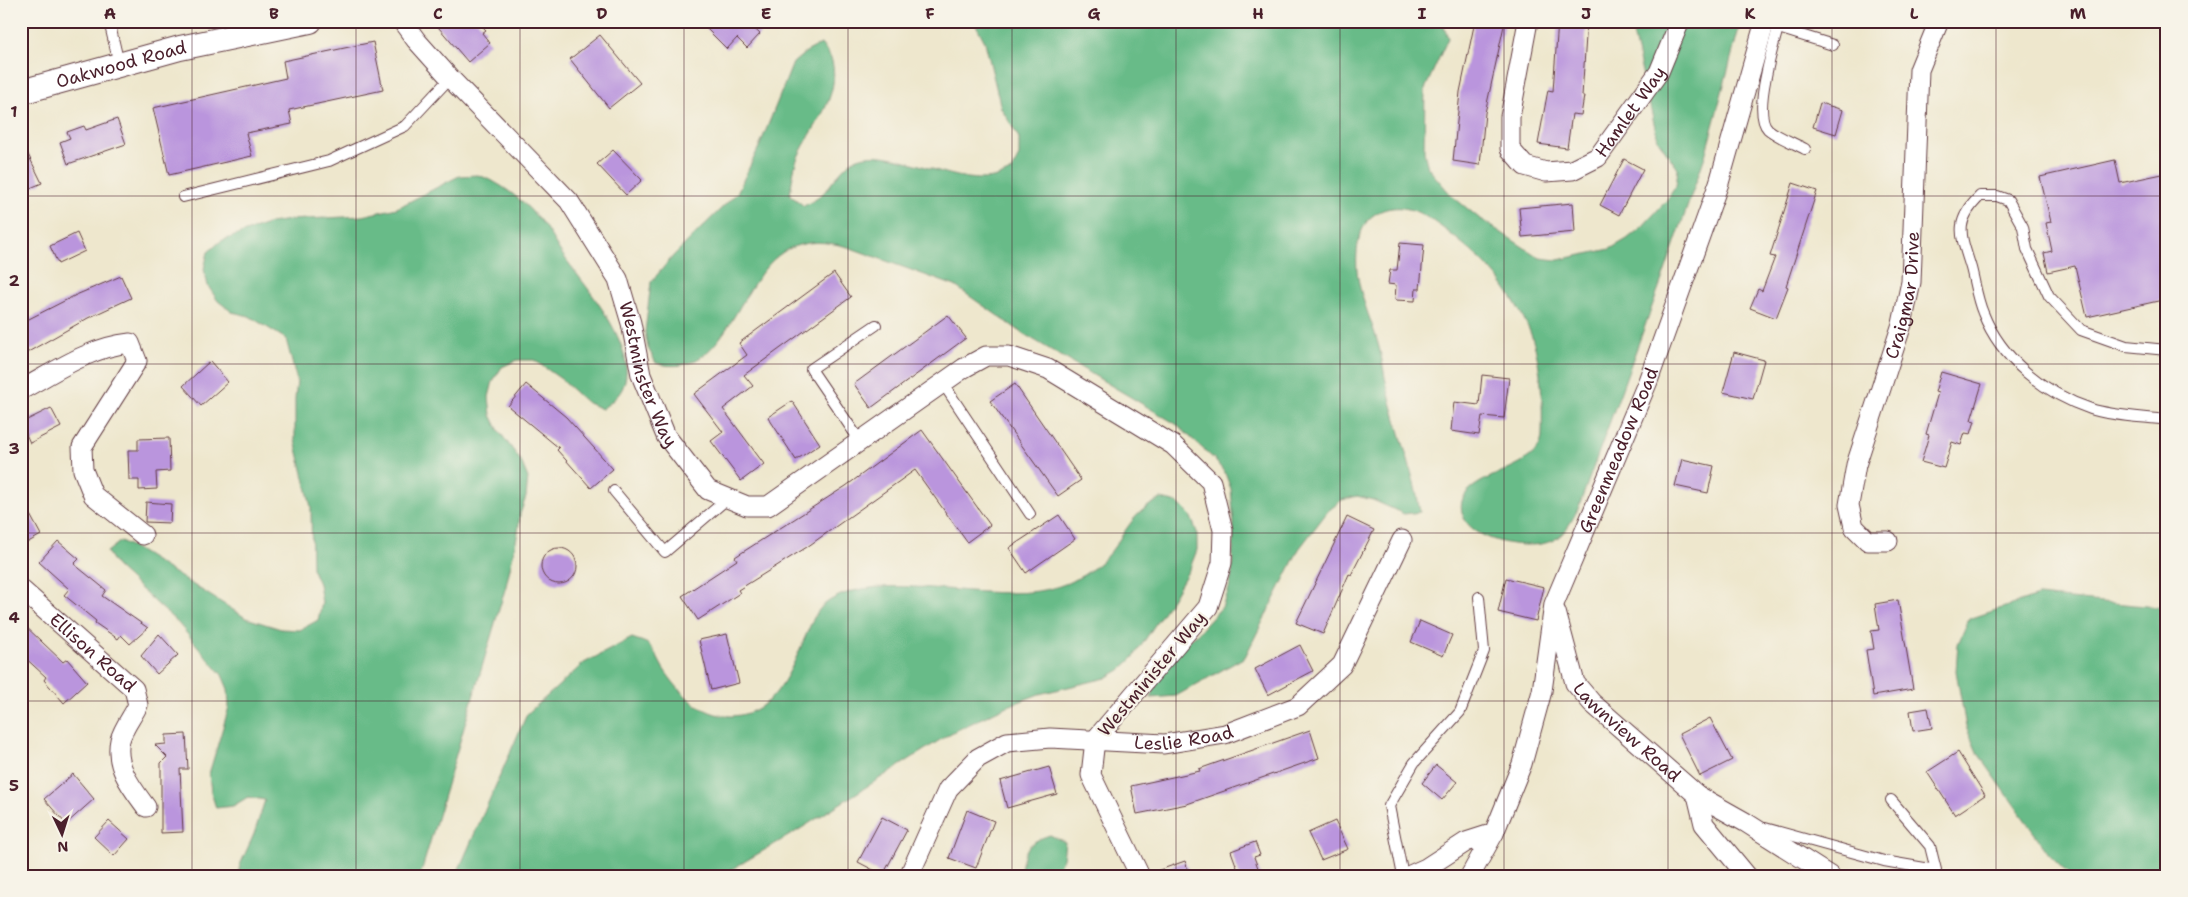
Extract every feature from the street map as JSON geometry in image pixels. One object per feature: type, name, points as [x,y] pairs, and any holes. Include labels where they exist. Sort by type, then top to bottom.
[{"type":"street","name":"Oakwood Road","points":[[21,92],[245,27],[310,21]]},
{"type":"street","name":"Westminster Way","points":[[402,21],[416,40],[450,78],[569,201],[618,279],[631,323],[641,376],[666,436],[708,490],[747,506],[768,506],[964,368]]},
{"type":"street","name":"Hamlet Way","points":[[1528,21],[1510,117],[1510,150],[1525,166],[1546,172],[1572,170],[1598,157],[1659,72],[1680,21]]},
{"type":"street","name":"Craigmar Drive","points":[[1888,541],[1868,540],[1854,527],[1849,505],[1856,466],[1902,324],[1911,282],[1919,70],[1939,21]]},
{"type":"street","name":"Greenmeadow Road","points":[[1470,876],[1494,833],[1522,764],[1540,700],[1554,604],[1648,381],[1718,183],[1769,24]]},
{"type":"street","points":[[21,390],[81,357],[110,345],[130,343],[137,361],[82,447],[83,470],[93,495],[143,535]]},
{"type":"street","name":"Westminister Way","points":[[964,368],[986,356],[1009,356],[1048,369],[1173,445],[1211,482],[1223,530],[1222,563],[1208,607],[1095,740],[1091,775],[1140,876]]},
{"type":"street","name":"Leslie Road","points":[[909,876],[948,789],[978,758],[1007,742],[1050,738],[1164,744],[1225,734],[1298,706],[1342,666],[1402,540]]},
{"type":"street","name":"Ellison Road","points":[[21,588],[134,688],[138,705],[120,740],[121,767],[131,787],[146,807]]},
{"type":"street","name":"Lawnview Road","points":[[1554,604],[1575,683],[1592,703],[1696,795],[1745,822],[1830,876]]},
{"type":"street","name":"Lawnview Road","points":[[1696,795],[1704,824],[1747,876]]},
{"type":"street","points":[[1408,876],[1426,868],[1466,842],[1494,833]]},
{"type":"lane","points":[[109,21],[118,64]]},
{"type":"lane","points":[[1805,149],[1767,128],[1762,116],[1769,24],[1833,45]]},
{"type":"lane","points":[[183,197],[329,161],[405,126],[450,78]]},
{"type":"lane","points":[[2167,350],[2126,346],[2081,330],[2049,296],[2027,249],[2023,227],[2008,200],[1997,196],[1980,196],[1970,206],[1961,221],[1962,238],[1983,313],[2002,348],[2035,381],[2092,409],[2167,420]]},
{"type":"lane","points":[[860,441],[811,370],[876,325]]},
{"type":"lane","points":[[942,382],[1030,514]]},
{"type":"lane","points":[[614,491],[665,552],[727,499]]},
{"type":"lane","points":[[1403,876],[1389,806],[1414,763],[1460,712],[1484,651],[1479,597]]},
{"type":"lane","points":[[1745,822],[1884,861],[1936,870],[1930,846],[1891,800]]},
{"type":"green space","points":[[974,21],[1442,21],[1448,38],[1425,89],[1424,152],[1428,168],[1452,196],[1479,218],[1540,258],[1558,260],[1610,249],[1627,239],[1642,227],[1666,201],[1676,186],[1678,169],[1658,140],[1630,21],[1741,21],[1705,156],[1578,509],[1564,532],[1557,538],[1547,542],[1535,545],[1521,545],[1507,543],[1480,534],[1470,527],[1464,518],[1462,503],[1468,492],[1480,483],[1527,459],[1538,448],[1542,435],[1542,398],[1538,361],[1526,322],[1499,279],[1460,241],[1424,216],[1409,209],[1385,209],[1370,218],[1359,238],[1357,263],[1360,287],[1380,351],[1386,382],[1420,512],[1404,514],[1373,500],[1357,496],[1342,500],[1328,511],[1299,549],[1245,657],[1176,696],[1151,698],[1165,661],[1200,631],[1222,607],[1232,575],[1234,523],[1231,489],[1225,473],[1214,459],[1176,424],[1024,334],[955,286],[848,247],[830,243],[805,243],[778,256],[761,273],[719,340],[702,356],[682,365],[656,363],[648,348],[645,332],[651,282],[674,255],[737,193],[760,145],[793,63],[806,52],[821,44],[832,61],[834,74],[829,99],[798,157],[794,171],[790,195],[804,206],[820,196],[852,161],[872,155],[888,157],[941,172],[977,179],[995,177],[1011,171],[1019,156],[1019,138],[1001,108],[985,42]]},
{"type":"green space","points":[[478,175],[487,178],[511,193],[539,219],[593,296],[615,332],[623,350],[626,368],[623,388],[602,409],[586,402],[561,379],[534,360],[517,360],[502,367],[493,381],[489,397],[491,415],[499,431],[521,461],[528,478],[526,497],[520,514],[506,586],[420,876],[238,876],[240,865],[254,834],[265,800],[248,797],[233,806],[216,808],[211,792],[209,774],[229,707],[228,689],[222,675],[178,623],[116,566],[107,552],[121,541],[246,618],[281,629],[300,630],[318,620],[322,603],[319,584],[312,568],[311,507],[295,440],[297,381],[286,339],[249,316],[232,312],[218,301],[208,286],[204,269],[208,252],[221,241],[270,223],[362,216],[397,208],[459,176]]},
{"type":"green space","points":[[1161,499],[1178,503],[1190,515],[1197,532],[1197,550],[1190,568],[1172,599],[1133,658],[1120,670],[1106,678],[1039,694],[1003,708],[951,733],[797,831],[720,876],[456,876],[527,714],[584,663],[632,638],[649,645],[663,668],[683,694],[700,707],[721,715],[732,716],[747,713],[760,707],[780,688],[788,675],[815,616],[829,601],[851,592],[876,587],[996,593],[1049,589],[1076,579],[1092,570],[1112,550],[1138,515]]},
{"type":"green space","points":[[2038,596],[2167,608],[2167,876],[2071,876],[2049,854],[1977,752],[1966,727],[1956,671],[1958,644],[1969,619]]},
{"type":"green space","points":[[1050,835],[1065,842],[1063,859],[1052,876],[1020,876],[1027,849],[1035,841]]},
{"type":"building","points":[[433,21],[477,21],[486,30],[482,33],[490,43],[468,62]]},
{"type":"building","points":[[699,21],[746,21],[760,34],[747,48],[737,38],[727,49]]},
{"type":"building","points":[[1475,21],[1505,21],[1485,113],[1480,165],[1453,161],[1460,92]]},
{"type":"building","points":[[1558,21],[1587,21],[1582,96],[1584,96],[1581,115],[1572,114],[1567,148],[1538,144],[1548,90],[1553,91]]},
{"type":"building","points":[[600,35],[640,83],[609,108],[570,59]]},
{"type":"building","points":[[373,42],[383,90],[289,110],[292,124],[246,133],[252,156],[169,175],[153,108],[286,78],[283,61]]},
{"type":"building","points":[[1820,103],[1843,110],[1836,134],[1813,127]]},
{"type":"building","points":[[117,119],[126,144],[68,164],[60,142],[70,138],[67,132],[84,126],[86,130]]},
{"type":"building","points":[[21,140],[42,183],[21,192]]},
{"type":"building","points":[[613,150],[642,180],[626,195],[597,164]]},
{"type":"building","points":[[1624,159],[1643,169],[1619,215],[1600,205]]},
{"type":"building","points":[[2115,160],[2120,183],[2167,173],[2167,299],[2087,317],[2075,266],[2048,272],[2044,253],[2052,251],[2046,223],[2051,222],[2040,177]]},
{"type":"building","points":[[1793,183],[1817,191],[1786,286],[1788,287],[1776,318],[1750,308],[1758,289],[1762,291],[1775,257],[1770,256]]},
{"type":"building","points":[[1573,203],[1575,232],[1522,237],[1519,208]]},
{"type":"building","points":[[77,233],[85,251],[58,264],[50,246]]},
{"type":"building","points":[[1400,243],[1424,245],[1420,289],[1416,289],[1415,301],[1395,300],[1396,285],[1388,284],[1390,270],[1397,270]]},
{"type":"building","points":[[834,273],[851,297],[744,375],[753,386],[723,409],[764,464],[741,481],[711,441],[723,432],[694,394],[747,355],[739,343]]},
{"type":"building","points":[[121,276],[131,298],[88,318],[21,356],[21,323],[76,295]]},
{"type":"building","points":[[948,315],[966,338],[871,408],[854,384]]},
{"type":"building","points":[[1734,352],[1764,360],[1753,399],[1723,392]]},
{"type":"building","points":[[210,361],[228,382],[201,406],[183,386]]},
{"type":"building","points":[[1941,372],[1982,384],[1971,420],[1975,421],[1971,434],[1965,433],[1961,445],[1952,442],[1944,468],[1921,462],[1929,435],[1926,434],[1938,393],[1935,392]]},
{"type":"building","points":[[1482,375],[1509,378],[1504,418],[1482,416],[1479,435],[1451,431],[1454,402],[1479,405]]},
{"type":"building","points":[[526,384],[566,417],[613,469],[591,488],[557,450],[559,448],[508,406]]},
{"type":"building","points":[[1015,384],[1081,480],[1058,496],[990,401]]},
{"type":"building","points":[[792,401],[820,444],[796,460],[768,417]]},
{"type":"building","points":[[51,408],[61,427],[30,443],[21,423]]},
{"type":"building","points":[[922,430],[990,525],[967,542],[915,470],[807,547],[738,590],[740,593],[698,620],[682,596],[737,560],[735,557],[846,486]]},
{"type":"building","points":[[169,438],[170,471],[156,472],[157,489],[139,490],[139,480],[129,480],[128,450],[138,450],[138,439]]},
{"type":"building","points":[[1682,459],[1714,466],[1708,493],[1675,486]]},
{"type":"building","points":[[21,498],[41,535],[21,546]]},
{"type":"building","points":[[146,502],[171,504],[170,523],[145,522]]},
{"type":"building","points":[[1059,515],[1075,539],[1026,573],[1009,548]]},
{"type":"building","points":[[1347,517],[1374,530],[1351,575],[1349,574],[1323,634],[1296,623]]},
{"type":"building","points":[[58,541],[79,559],[74,564],[106,590],[102,596],[148,628],[130,644],[121,635],[118,639],[95,623],[96,621],[64,595],[69,589],[39,562]]},
{"type":"building","points":[[559,548],[566,549],[572,553],[576,559],[576,573],[572,579],[566,583],[559,584],[552,583],[546,579],[542,573],[541,566],[542,559],[546,553],[552,549]]},
{"type":"building","points":[[1506,578],[1544,587],[1536,621],[1498,612]]},
{"type":"building","points":[[1898,600],[1913,689],[1873,696],[1866,650],[1874,649],[1871,631],[1879,630],[1875,604]]},
{"type":"building","points":[[1420,621],[1452,635],[1443,656],[1411,642]]},
{"type":"building","points":[[21,622],[63,662],[67,659],[87,682],[64,703],[44,680],[46,677],[21,654]]},
{"type":"building","points":[[159,634],[178,655],[157,674],[141,656]]},
{"type":"building","points":[[727,634],[739,683],[711,690],[699,640]]},
{"type":"building","points":[[1300,645],[1313,671],[1268,695],[1255,669]]},
{"type":"building","points":[[1928,708],[1932,728],[1913,731],[1910,711]]},
{"type":"building","points":[[1710,718],[1732,760],[1700,776],[1679,734]]},
{"type":"building","points":[[1310,730],[1319,758],[1187,804],[1137,814],[1131,786],[1200,771],[1199,769]]},
{"type":"building","points":[[186,734],[188,769],[180,769],[183,832],[161,833],[161,763],[167,757],[155,745],[166,744],[166,735]]},
{"type":"building","points":[[1958,752],[1985,795],[1955,815],[1927,772]]},
{"type":"building","points":[[1436,765],[1457,782],[1442,800],[1422,783]]},
{"type":"building","points":[[1049,767],[1057,794],[1007,808],[1000,781]]},
{"type":"building","points":[[73,774],[94,799],[66,824],[44,799]]},
{"type":"building","points":[[967,810],[994,821],[976,868],[949,858]]},
{"type":"building","points":[[882,817],[907,830],[883,875],[858,862]]},
{"type":"building","points":[[109,821],[129,839],[114,856],[94,837]]},
{"type":"building","points":[[1335,821],[1348,849],[1321,860],[1308,833]]},
{"type":"building","points":[[1255,842],[1260,855],[1254,857],[1261,876],[1240,876],[1231,851]]},
{"type":"building","points":[[1185,861],[1190,876],[1151,876],[1151,873]]}]
